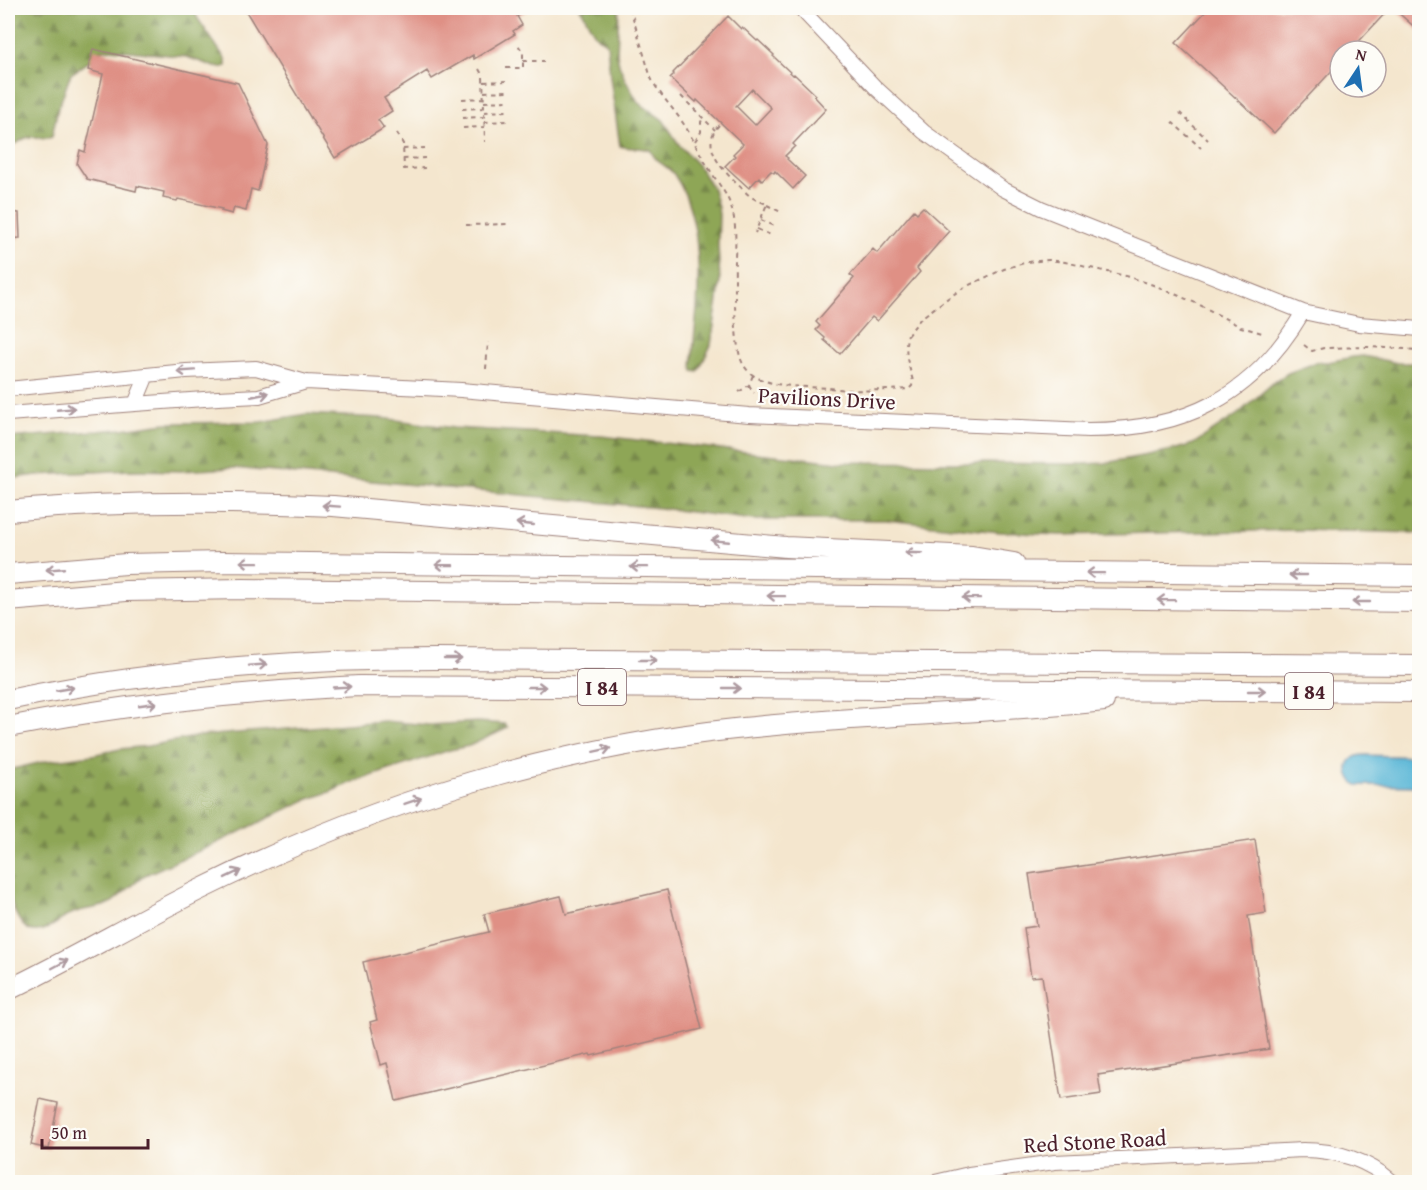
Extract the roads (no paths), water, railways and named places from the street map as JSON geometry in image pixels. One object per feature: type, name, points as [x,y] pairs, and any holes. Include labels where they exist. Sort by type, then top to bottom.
[{"type":"highway","points":[[8,511],[169,502],[333,506],[776,546],[972,556],[1055,572]]},
{"type":"highway","points":[[8,574],[105,566],[200,562],[1419,576]]},
{"type":"highway","points":[[8,601],[126,591],[243,589],[1419,602]]},
{"type":"highway","points":[[8,700],[75,687],[196,670],[341,660],[1419,665]]},
{"type":"highway","name":"I 84","points":[[8,728],[73,715],[175,700],[359,687],[1419,692]]},
{"type":"highway","points":[[8,990],[196,891],[308,840],[439,792],[528,767],[645,742],[733,729],[1046,707],[1199,690]]},
{"type":"street","points":[[800,8],[876,88],[924,132],[1003,189],[1041,208],[1303,312],[1359,324],[1419,329]]},
{"type":"street","name":"Pavilions Drive","points":[[8,389],[147,375],[256,368],[306,382],[461,390],[778,417],[1122,430],[1155,425],[1184,416],[1228,394],[1252,377],[1272,357],[1303,312]]},
{"type":"street","points":[[135,404],[147,375]]},
{"type":"street","name":"Pavilions Drive","points":[[8,414],[259,396],[306,382]]},
{"type":"street","name":"Red Stone Road","points":[[935,1182],[969,1174],[1054,1162],[1303,1150],[1333,1152],[1361,1162],[1393,1182]]},
{"type":"water","points":[[1366,755],[1419,757],[1419,786],[1357,785],[1350,777],[1348,766],[1353,758]]}]
